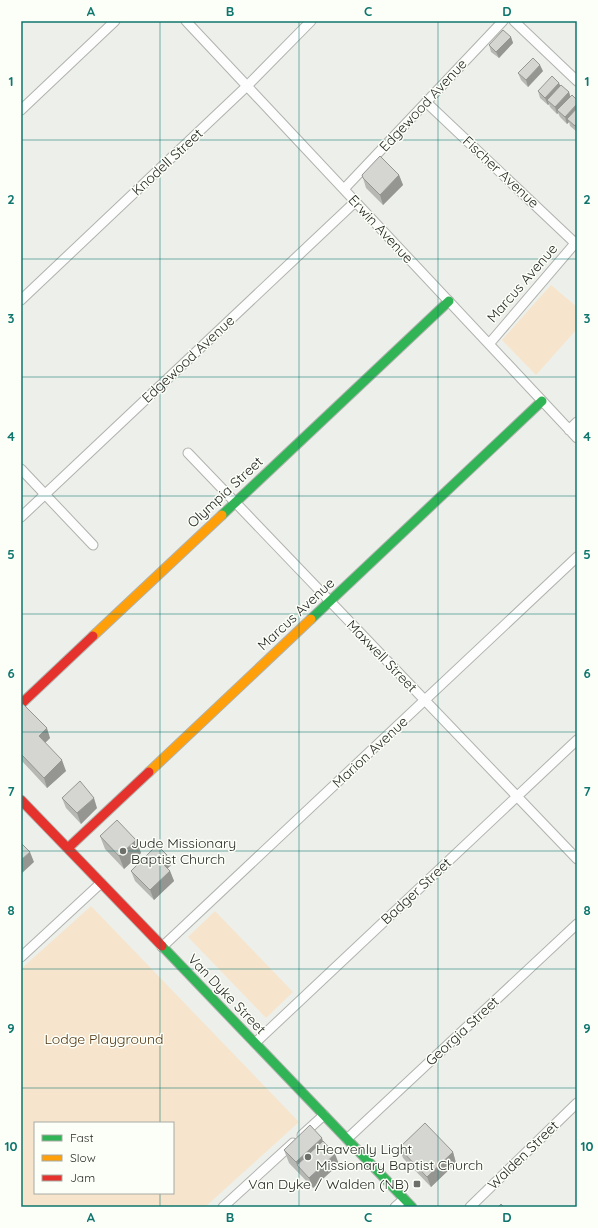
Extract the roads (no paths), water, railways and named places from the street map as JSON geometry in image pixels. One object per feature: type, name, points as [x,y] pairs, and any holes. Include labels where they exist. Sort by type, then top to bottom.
[{"type":"street","points":[[21,110],[115,21]]},
{"type":"street","name":"Erwin Avenue","points":[[186,21],[577,438]]},
{"type":"street","name":"Knodell Street","points":[[21,300],[247,86],[311,21]]},
{"type":"street","name":"Edgewood Avenue","points":[[344,189],[503,21]]},
{"type":"street","points":[[514,21],[577,80]]},
{"type":"street","name":"Fischer Avenue","points":[[426,102],[576,242]]},
{"type":"street","name":"Edgewood Avenue","points":[[21,517],[355,202]]},
{"type":"street","name":"Marcus Avenue","points":[[489,344],[576,242]]},
{"type":"street","name":"Olympia Street","points":[[21,704],[449,301]]},
{"type":"street","name":"Marcus Avenue","points":[[68,848],[542,401]]},
{"type":"street","points":[[570,430],[577,422]]},
{"type":"street","name":"Maxwell Street","points":[[188,453],[577,859]]},
{"type":"street","points":[[21,469],[93,545]]},
{"type":"street","name":"Marion Avenue","points":[[162,947],[577,557]]},
{"type":"street","name":"Badger Street","points":[[255,1043],[577,740]]},
{"type":"street","name":"Van Dyke Street","points":[[21,800],[412,1207]]},
{"type":"street","points":[[21,957],[101,883]]},
{"type":"street","name":"Georgia Street","points":[[347,1139],[577,924]]},
{"type":"street","name":"Walden Street","points":[[470,1207],[577,1103]]},
{"type":"street","points":[[223,1207],[324,1115]]},
{"type":"street","points":[[395,1207],[404,1199]]},
{"type":"place","name":"Jude Missionary Baptist Church","points":[[123,851]]},
{"type":"place","name":"Heavenly Light Missionary Baptist Church","points":[[308,1157]]},
{"type":"place","name":"Van Dyke / Walden (NB)","points":[[417,1184]]},
{"type":"park label","name":"Lodge Playground","points":[[104,1039]]}]
